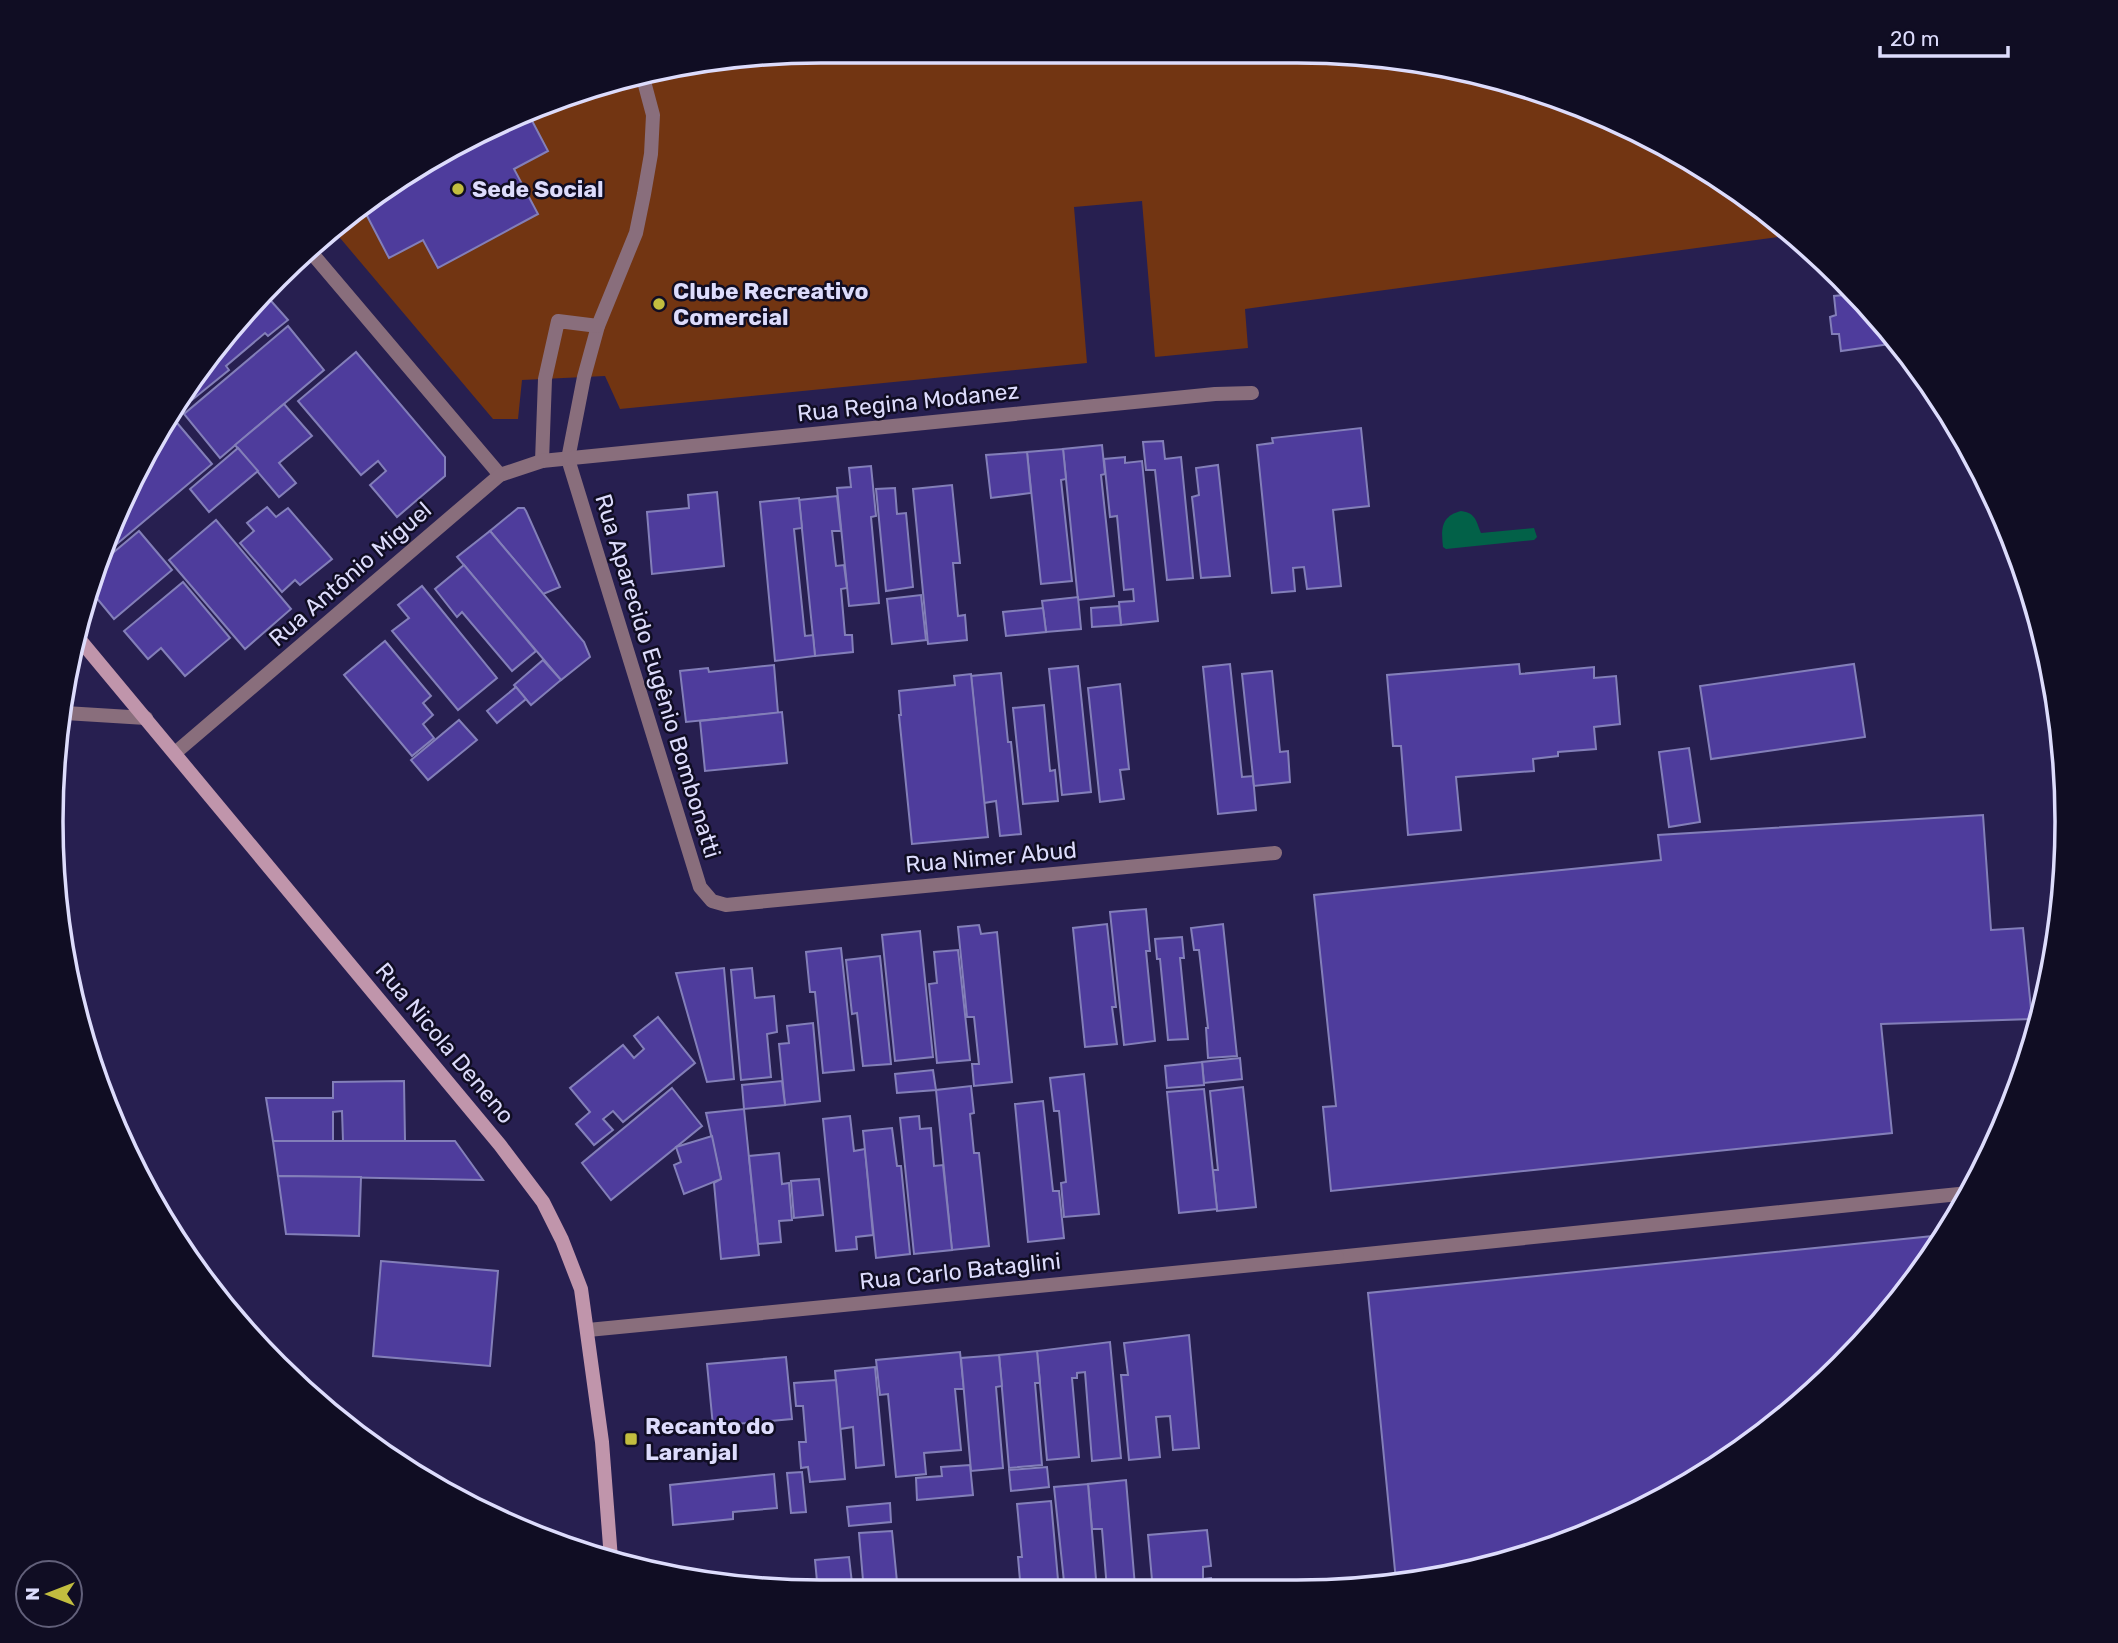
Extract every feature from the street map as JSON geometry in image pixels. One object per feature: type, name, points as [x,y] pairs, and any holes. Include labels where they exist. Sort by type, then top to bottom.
[{"type":"street","points":[[568,459],[584,377],[598,326],[636,233],[651,154],[653,114],[645,85]]},
{"type":"street","points":[[315,257],[500,475]]},
{"type":"street","points":[[542,461],[545,379],[558,321],[598,326]]},
{"type":"street","name":"Rua Regina Modanez","points":[[568,459],[1215,394],[1252,393]]},
{"type":"street","name":"Rua Antônio Miguel","points":[[175,753],[500,475],[542,461],[568,459]]},
{"type":"street","name":"Rua Aparecido Eugênio Bombonatti","points":[[568,459],[699,887],[712,901]]},
{"type":"street","name":"Rua Nicola Deneno","points":[[84,645],[530,1183],[552,1220],[581,1289],[602,1442],[610,1550]]},
{"type":"street","points":[[71,713],[146,718]]},
{"type":"street","name":"Rua Nimer Abud","points":[[712,901],[726,905],[1275,853]]},
{"type":"street","name":"Rua Carlo Bataglini","points":[[588,1330],[1957,1194]]},
{"type":"shaded area","points":[[822,63],[1296,63],[1396,69],[1493,89],[1587,121],[1676,165],[1718,191],[1779,237],[1245,309],[1248,348],[1155,357],[1142,201],[1074,207],[1087,363],[620,409],[605,376],[522,380],[518,419],[493,419],[339,237],[400,191],[442,165],[531,121],[625,89],[722,69]]},
{"type":"shaded area","points":[[1461,511],[1473,516],[1481,533],[1534,528],[1537,537],[1534,540],[1446,549],[1442,540],[1444,524],[1449,516]]},
{"type":"building","name":"Sede Social","points":[[532,121],[548,151],[514,169],[538,214],[438,268],[423,240],[389,258],[367,215],[442,165]]},
{"type":"building","points":[[1843,295],[1886,345],[1841,351],[1839,334],[1832,334],[1830,317],[1836,315],[1834,296]]},
{"type":"building","points":[[271,300],[288,320],[268,336],[265,333],[226,366],[229,370],[192,400],[220,360]]},
{"type":"building","points":[[288,326],[324,370],[220,458],[184,414]]},
{"type":"building","points":[[356,352],[445,457],[445,476],[397,517],[370,485],[386,471],[378,461],[361,475],[298,401]]},
{"type":"building","points":[[284,404],[312,436],[279,463],[296,483],[279,497],[235,445]]},
{"type":"building","points":[[177,423],[212,464],[116,545],[141,486]]},
{"type":"building","points":[[1361,428],[1369,506],[1333,510],[1341,586],[1307,589],[1304,567],[1293,568],[1295,591],[1272,593],[1257,445],[1273,443],[1272,438]]},
{"type":"building","points":[[1163,441],[1165,459],[1181,457],[1193,578],[1167,580],[1155,470],[1146,470],[1143,442]]},
{"type":"building","points":[[1102,445],[1105,474],[1101,475],[1114,596],[1078,600],[1063,449]]},
{"type":"building","points":[[238,448],[258,471],[209,512],[190,489]]},
{"type":"building","points":[[1063,449],[1066,479],[1061,480],[1072,581],[1041,584],[1027,452]]},
{"type":"building","points":[[1027,452],[1031,493],[991,498],[986,455]]},
{"type":"building","points":[[1125,457],[1125,463],[1142,461],[1158,621],[1121,625],[1119,602],[1134,601],[1133,589],[1124,590],[1117,516],[1110,517],[1104,459]]},
{"type":"building","points":[[1218,465],[1230,576],[1201,578],[1192,497],[1199,495],[1196,468]]},
{"type":"building","points":[[871,466],[876,516],[871,517],[879,603],[849,606],[837,488],[851,487],[849,468]]},
{"type":"building","points":[[952,485],[960,563],[953,563],[958,616],[965,615],[967,640],[928,644],[913,489]]},
{"type":"building","points":[[895,488],[897,514],[906,513],[913,587],[886,591],[876,489]]},
{"type":"building","points":[[717,492],[724,566],[652,574],[647,512],[689,508],[688,495]]},
{"type":"building","points":[[837,496],[841,531],[832,531],[836,566],[844,565],[847,588],[841,589],[845,635],[852,635],[853,652],[815,656],[799,500]]},
{"type":"building","points":[[799,498],[802,528],[794,529],[805,636],[813,635],[815,656],[775,661],[760,502]]},
{"type":"building","points":[[267,507],[276,517],[288,508],[332,559],[300,585],[295,580],[282,592],[240,543],[254,531],[247,523]]},
{"type":"building","points":[[518,508],[524,508],[526,511],[560,587],[543,594],[490,531]]},
{"type":"building","points":[[216,520],[291,609],[245,649],[169,560]]},
{"type":"building","points":[[139,531],[172,570],[114,619],[97,598],[112,553]]},
{"type":"building","points":[[490,531],[584,642],[590,657],[561,680],[457,557]]},
{"type":"building","points":[[464,565],[536,651],[512,671],[462,612],[457,617],[435,589]]},
{"type":"building","points":[[183,582],[230,638],[185,676],[161,648],[148,659],[124,631]]},
{"type":"building","points":[[422,586],[497,678],[458,710],[392,631],[409,618],[398,605]]},
{"type":"building","points":[[921,595],[926,640],[892,644],[887,599]]},
{"type":"building","points":[[1078,597],[1081,629],[1046,632],[1042,601]]},
{"type":"building","points":[[1119,606],[1121,625],[1092,627],[1091,608]]},
{"type":"building","points":[[1043,608],[1046,632],[1006,636],[1003,612]]},
{"type":"building","points":[[385,641],[431,696],[423,703],[433,715],[423,724],[434,738],[412,756],[344,675]]},
{"type":"building","points":[[543,660],[561,680],[531,705],[514,685]]},
{"type":"building","points":[[1230,664],[1242,777],[1253,776],[1256,810],[1218,814],[1203,667]]},
{"type":"building","points":[[1519,664],[1520,674],[1594,667],[1594,678],[1616,676],[1620,724],[1594,727],[1596,749],[1558,752],[1558,756],[1533,759],[1534,771],[1456,777],[1461,830],[1408,835],[1401,746],[1393,746],[1387,675]]},
{"type":"building","points":[[1854,664],[1865,737],[1711,759],[1700,686]]},
{"type":"building","points":[[774,665],[778,713],[686,722],[680,671],[708,668],[709,672]]},
{"type":"building","points":[[1078,666],[1091,792],[1062,795],[1049,669]]},
{"type":"building","points":[[1272,671],[1280,752],[1288,751],[1290,782],[1254,786],[1242,674]]},
{"type":"building","points":[[1001,673],[1021,834],[1000,836],[996,801],[984,803],[971,676]]},
{"type":"building","points":[[971,674],[988,837],[912,844],[899,691],[955,685],[954,676]]},
{"type":"building","points":[[1120,684],[1129,769],[1120,770],[1124,799],[1100,802],[1088,688]]},
{"type":"building","points":[[516,687],[526,699],[497,723],[487,711]]},
{"type":"building","points":[[1044,705],[1050,771],[1055,770],[1058,801],[1023,804],[1013,708]]},
{"type":"building","points":[[782,712],[787,763],[705,771],[700,721]]},
{"type":"building","points":[[459,720],[477,740],[428,780],[411,760]]},
{"type":"building","points":[[1689,748],[1700,822],[1669,827],[1659,752]]},
{"type":"building","points":[[1983,815],[1991,930],[2023,928],[2031,1009],[2029,1019],[1881,1024],[1892,1133],[1331,1191],[1323,1107],[1336,1106],[1314,895],[1661,860],[1658,835]]},
{"type":"building","points":[[1146,909],[1150,951],[1146,951],[1155,1041],[1124,1045],[1110,912]]},
{"type":"building","points":[[1107,924],[1117,1044],[1085,1047],[1073,928]]},
{"type":"building","points":[[1223,924],[1237,1056],[1208,1058],[1208,1028],[1199,950],[1194,950],[1191,928]]},
{"type":"building","points":[[979,925],[981,934],[997,932],[1012,1082],[974,1086],[972,1064],[979,1064],[974,1017],[967,1017],[958,927]]},
{"type":"building","points":[[920,931],[933,1057],[895,1061],[882,935]]},
{"type":"building","points":[[1182,937],[1184,958],[1180,958],[1188,1039],[1168,1040],[1160,959],[1157,959],[1155,939]]},
{"type":"building","points":[[841,948],[854,1070],[823,1073],[815,992],[810,992],[806,952]]},
{"type":"building","points":[[958,950],[970,1060],[937,1063],[929,984],[937,983],[934,952]]},
{"type":"building","points":[[880,956],[891,1064],[863,1066],[857,1013],[852,1014],[846,960]]},
{"type":"building","points":[[724,968],[734,1079],[707,1082],[676,973]]},
{"type":"building","points":[[752,968],[755,998],[774,996],[777,1032],[767,1034],[771,1077],[741,1080],[731,970]]},
{"type":"building","points":[[658,1017],[695,1063],[623,1122],[613,1111],[603,1119],[613,1130],[594,1145],[576,1124],[590,1112],[570,1088],[623,1045],[634,1058],[644,1049],[634,1036]]},
{"type":"building","points":[[813,1023],[820,1101],[785,1105],[779,1044],[789,1043],[787,1026]]},
{"type":"building","points":[[1240,1058],[1242,1079],[1204,1083],[1202,1062]]},
{"type":"building","points":[[1202,1062],[1204,1085],[1167,1088],[1165,1066]]},
{"type":"building","points":[[933,1070],[936,1090],[897,1093],[895,1074]]},
{"type":"building","points":[[1084,1074],[1099,1214],[1064,1217],[1061,1183],[1066,1182],[1059,1111],[1054,1111],[1050,1078]]},
{"type":"building","points":[[404,1081],[405,1141],[343,1141],[342,1111],[333,1112],[333,1141],[273,1141],[266,1098],[333,1098],[333,1082]]},
{"type":"building","points":[[782,1081],[785,1105],[744,1109],[742,1085]]},
{"type":"building","points":[[971,1086],[974,1113],[970,1114],[974,1153],[979,1153],[989,1246],[952,1250],[936,1090]]},
{"type":"building","points":[[1243,1087],[1256,1207],[1217,1211],[1213,1170],[1218,1170],[1210,1091]]},
{"type":"building","points":[[672,1088],[702,1126],[611,1200],[582,1163]]},
{"type":"building","points":[[1204,1089],[1217,1209],[1179,1213],[1167,1092]]},
{"type":"building","points":[[1043,1101],[1053,1191],[1059,1191],[1064,1238],[1028,1242],[1015,1104]]},
{"type":"building","points":[[744,1109],[759,1255],[721,1259],[714,1183],[721,1179],[706,1113]]},
{"type":"building","points":[[850,1116],[854,1151],[865,1149],[873,1235],[856,1237],[857,1249],[836,1251],[823,1119]]},
{"type":"building","points":[[919,1116],[920,1129],[931,1128],[934,1166],[943,1165],[952,1250],[914,1254],[900,1118]]},
{"type":"building","points":[[892,1128],[897,1166],[901,1166],[910,1254],[876,1258],[863,1131]]},
{"type":"building","points":[[712,1136],[721,1179],[684,1194],[674,1165],[681,1162],[676,1147]]},
{"type":"building","points":[[273,1141],[455,1141],[483,1180],[278,1176]]},
{"type":"building","points":[[779,1153],[782,1184],[789,1183],[792,1220],[779,1221],[781,1242],[758,1244],[749,1156]]},
{"type":"building","points":[[278,1176],[361,1177],[359,1236],[286,1234]]},
{"type":"building","points":[[819,1179],[823,1215],[794,1218],[791,1181]]},
{"type":"building","points":[[1931,1236],[1867,1322],[1833,1358],[1797,1392],[1718,1452],[1632,1502],[1540,1540],[1493,1554],[1396,1574],[1368,1293]]},
{"type":"building","points":[[381,1261],[498,1271],[490,1366],[373,1356]]},
{"type":"building","points":[[1189,1335],[1199,1448],[1173,1450],[1170,1416],[1156,1417],[1160,1457],[1129,1460],[1121,1375],[1128,1375],[1124,1343]]},
{"type":"building","points":[[1110,1342],[1121,1458],[1092,1461],[1085,1372],[1077,1373],[1077,1378],[1072,1378],[1079,1457],[1047,1460],[1037,1351]]},
{"type":"building","points":[[1037,1351],[1040,1383],[1035,1383],[1042,1465],[1009,1468],[999,1355]]},
{"type":"building","points":[[960,1352],[964,1389],[955,1389],[961,1450],[924,1453],[926,1474],[896,1477],[888,1394],[880,1395],[876,1360]]},
{"type":"building","points":[[999,1355],[1002,1386],[996,1387],[1003,1468],[971,1471],[961,1358]]},
{"type":"building","points":[[786,1357],[792,1419],[713,1426],[707,1364]]},
{"type":"building","points":[[875,1367],[884,1465],[856,1468],[853,1427],[840,1429],[835,1371]]},
{"type":"building","points":[[836,1380],[845,1479],[810,1482],[808,1467],[801,1468],[799,1442],[806,1442],[803,1406],[796,1406],[794,1383]]},
{"type":"building","points":[[970,1465],[973,1495],[917,1500],[916,1478],[942,1476],[941,1467]]},
{"type":"building","points":[[1047,1467],[1049,1487],[1011,1491],[1009,1470]]},
{"type":"building","points":[[802,1472],[806,1512],[791,1513],[787,1473]]},
{"type":"building","points":[[774,1474],[777,1508],[733,1512],[733,1519],[673,1525],[670,1485]]},
{"type":"building","points":[[1126,1480],[1134,1580],[1106,1580],[1102,1529],[1092,1529],[1088,1484]]},
{"type":"building","points":[[1088,1484],[1096,1580],[1064,1580],[1054,1487]]},
{"type":"building","points":[[1051,1501],[1058,1580],[1020,1580],[1018,1557],[1022,1557],[1017,1504]]},
{"type":"building","points":[[890,1503],[891,1522],[849,1526],[847,1507]]},
{"type":"building","points":[[1207,1530],[1211,1566],[1203,1567],[1203,1579],[1211,1580],[1152,1580],[1148,1535]]},
{"type":"building","points":[[892,1531],[897,1580],[863,1580],[859,1533]]},
{"type":"building","points":[[849,1557],[852,1580],[817,1580],[815,1560]]},
{"type":"place","name":"Sede Social","points":[[458,189]]},
{"type":"place","name":"Clube Recreativo Comercial","points":[[659,304]]},
{"type":"place","name":"Recanto do Laranjal","points":[[631,1439]]}]
